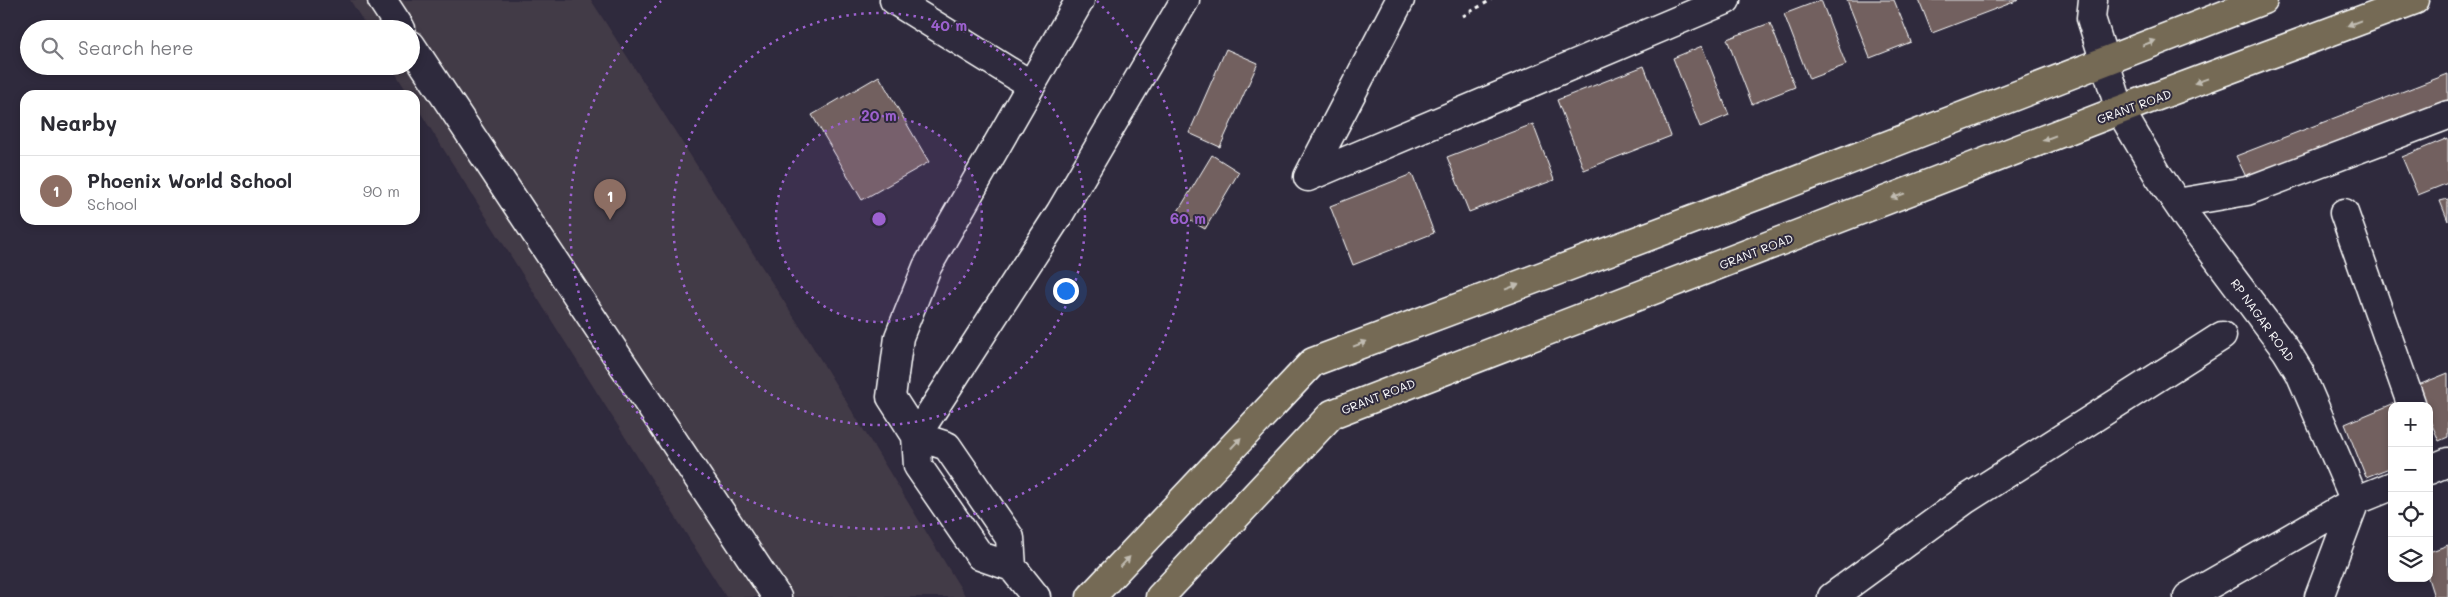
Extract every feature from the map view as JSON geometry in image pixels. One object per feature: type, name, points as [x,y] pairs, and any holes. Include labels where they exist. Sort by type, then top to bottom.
[{"type":"main road","points":[[1091,597],[1313,362],[1764,193],[2263,0]]},
{"type":"main road","name":"GRANT ROAD","points":[[1160,597],[1332,414],[2120,110],[2416,0]]},
{"type":"street","points":[[382,0],[395,20]]},
{"type":"street","points":[[894,0],[1031,85]]},
{"type":"street","points":[[1036,597],[1012,567],[980,556],[918,466],[916,436],[891,397],[899,337],[927,267],[1080,0]]},
{"type":"street","points":[[916,436],[1060,213],[1185,0]]},
{"type":"street","points":[[1400,0],[1308,177],[1726,0]]},
{"type":"street","name":"RP NAGAR ROAD","points":[[2086,6],[2120,110],[2177,202],[2300,373],[2355,501]]},
{"type":"street","points":[[420,59],[777,597]]},
{"type":"street","points":[[2177,202],[2246,191],[2448,115]]},
{"type":"street","points":[[2344,213],[2411,402]]},
{"type":"street","points":[[1832,597],[1965,500],[2222,336]]},
{"type":"street","points":[[2188,597],[2355,501],[2388,488]]},
{"type":"street","points":[[2319,597],[2355,501]]},
{"type":"path","points":[[1463,16],[1491,0]]},
{"type":"shaded area","points":[[350,0],[591,0],[806,336],[966,597],[726,597],[420,112],[420,90],[406,90],[397,75],[420,75],[420,20],[362,20]]},
{"type":"building","points":[[1821,0],[1846,65],[1809,79],[1784,14]]},
{"type":"building","points":[[1847,0],[1894,0],[1911,42],[1870,58]]},
{"type":"building","points":[[1919,0],[2019,0],[1932,33]]},
{"type":"building","points":[[1770,23],[1795,87],[1752,104],[1727,39]]},
{"type":"building","points":[[1702,46],[1729,115],[1700,127],[1673,58]]},
{"type":"building","points":[[1226,49],[1258,63],[1220,147],[1189,133]]},
{"type":"building","points":[[1644,66],[1671,136],[1584,170],[1557,100]]},
{"type":"building","points":[[2448,74],[2448,104],[2247,179],[2236,156]]},
{"type":"building","points":[[879,76],[929,162],[862,200],[812,115]]},
{"type":"building","points":[[1533,124],[1554,180],[1469,212],[1447,157]]},
{"type":"building","points":[[2448,138],[2448,183],[2418,195],[2402,157]]},
{"type":"building","points":[[1212,155],[1239,172],[1205,229],[1177,213]]},
{"type":"building","points":[[1412,174],[1434,233],[1353,265],[1330,206]]},
{"type":"building","points":[[2448,199],[2448,221],[2440,201]]},
{"type":"building","points":[[2448,373],[2448,437],[2439,441],[2433,427],[2433,402],[2422,402],[2416,386]]},
{"type":"building","points":[[2388,406],[2388,469],[2366,477],[2345,424]]},
{"type":"building","points":[[2448,545],[2448,597],[2434,597],[2429,582],[2433,582],[2433,551]]},
{"type":"place","name":"Phoenix World School","points":[[610,220]]}]
